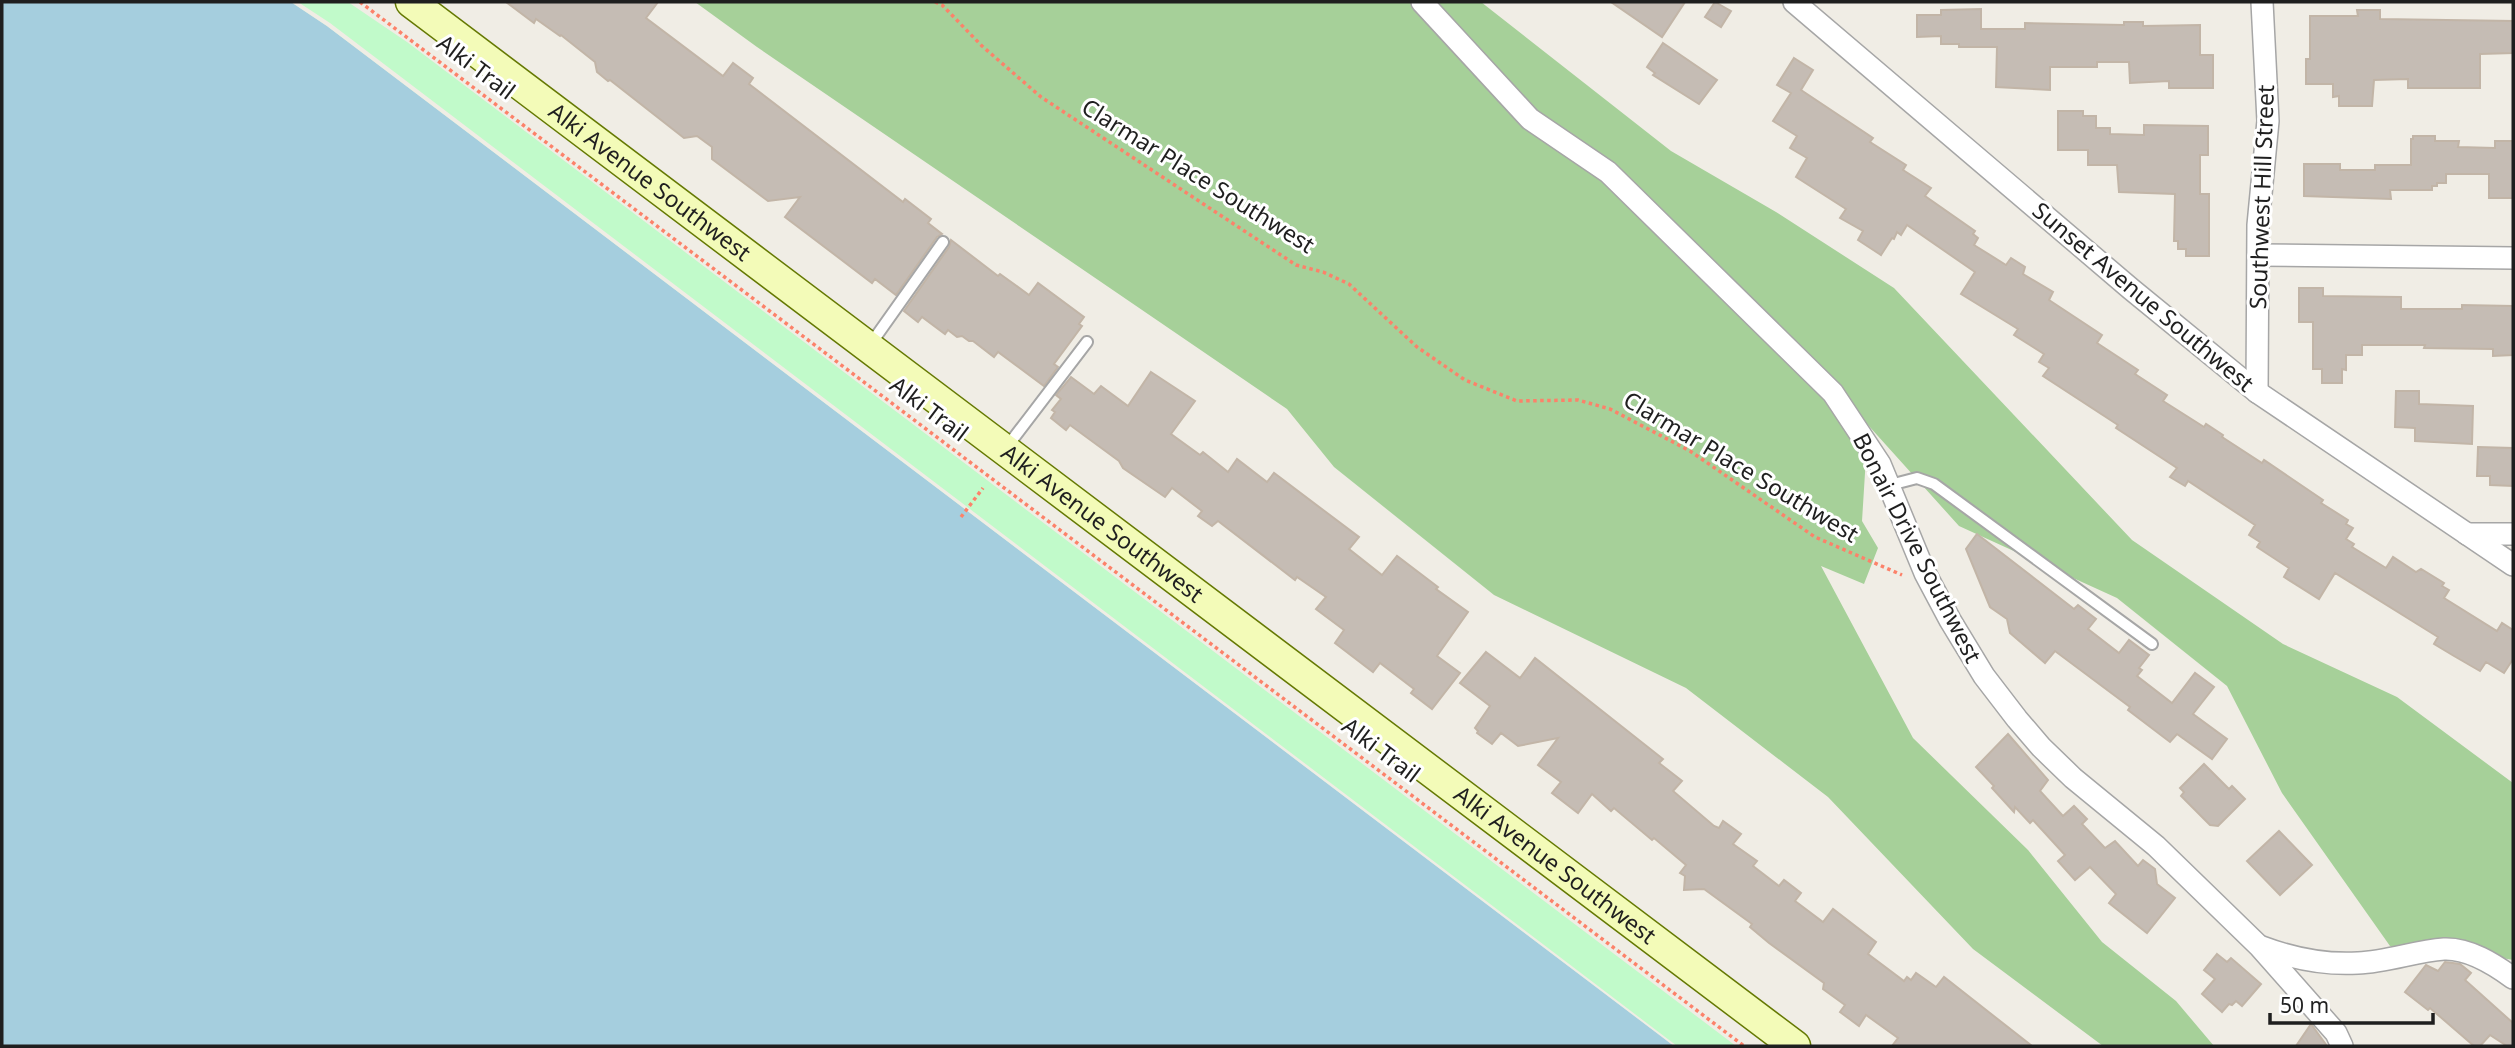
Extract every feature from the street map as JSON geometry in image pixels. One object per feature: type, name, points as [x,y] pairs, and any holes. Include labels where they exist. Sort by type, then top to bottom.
[{"type":"main road","name":"Alki Avenue Southwest","points":[[411,2],[1795,1046]]},
{"type":"street","name":"Bonair Drive Southwest","points":[[1422,2],[1530,119],[1608,173],[1833,393],[1880,464],[1925,573],[1950,620],[1984,676],[2017,719],[2073,778],[2156,846],[2260,947],[2342,1042]]},
{"type":"street","name":"Sunset Avenue Southwest","points":[[1794,2],[2120,280],[2257,392],[2513,565]]},
{"type":"street","name":"Southwest Hill Street","points":[[2257,392],[2258,225],[2268,121],[2262,2]]},
{"type":"street","points":[[2258,255],[2513,258]]},
{"type":"street","points":[[2467,534],[2513,534]]},
{"type":"street","points":[[2260,947],[2288,957],[2327,963],[2393,960],[2446,949],[2465,952],[2492,963],[2513,978]]},
{"type":"lane","points":[[869,347],[943,242]]},
{"type":"lane","points":[[1004,450],[1087,342]]},
{"type":"lane","points":[[1890,485],[1917,478],[1934,485],[2152,644]]},
{"type":"path","name":"Alki Trail","points":[[360,2],[1744,1046]]},
{"type":"path","name":"Clarmar Place Southwest","points":[[935,2],[942,5],[982,46],[1041,97],[1296,265],[1323,272],[1349,284],[1417,347],[1465,380],[1517,401],[1578,400],[1610,409],[1690,451],[1815,537],[1899,576]]},
{"type":"path","points":[[961,517],[983,488]]},
{"type":"green space","points":[[291,2],[348,2],[407,42],[1736,1046],[1674,1046],[327,26]]},
{"type":"green space","points":[[695,2],[1481,2],[1671,151],[1776,212],[1894,288],[2132,540],[2283,644],[2397,697],[2513,783],[2513,960],[2480,954],[2390,946],[2282,793],[2227,686],[2117,598],[1959,526],[1868,425],[1862,521],[1878,548],[1864,584],[1821,566],[1913,738],[2028,850],[2102,942],[2176,1001],[2214,1046],[2103,1046],[1973,949],[1828,797],[1686,688],[1494,595],[1334,467],[1287,409]]},
{"type":"water","points":[[2,2],[291,2],[327,26],[1674,1046],[2,1046]]},
{"type":"pier","points":[[291,2],[298,2],[330,23],[1677,1046],[327,26]]},
{"type":"building","points":[[506,2],[658,2],[646,18],[723,76],[733,63],[753,78],[749,84],[903,202],[905,199],[931,219],[928,223],[942,234],[937,237],[896,295],[875,279],[872,283],[785,217],[800,197],[768,201],[712,159],[712,147],[697,136],[684,138],[597,72],[595,62],[561,35],[536,19],[534,23]]},
{"type":"building","points":[[1611,2],[1685,2],[1662,37]]},
{"type":"building","points":[[1715,2],[1731,11],[1721,27],[1705,17]]},
{"type":"building","points":[[1981,9],[1981,29],[2025,29],[2025,23],[2124,25],[2124,22],[2143,22],[2143,26],[2200,25],[2200,55],[2213,55],[2213,88],[2169,88],[2169,81],[2130,83],[2129,62],[2097,62],[2097,67],[2050,67],[2050,90],[1996,87],[1997,47],[1959,47],[1959,44],[1941,44],[1941,36],[1917,37],[1917,15],[1941,15],[1941,10]]},
{"type":"building","points":[[2357,10],[2380,10],[2380,19],[2513,21],[2513,53],[2480,54],[2480,88],[2408,88],[2408,79],[2374,80],[2372,106],[2339,106],[2339,96],[2333,97],[2333,84],[2306,84],[2306,59],[2310,59],[2310,16],[2358,16]]},
{"type":"building","points":[[1663,43],[1717,80],[1699,104],[1653,75],[1655,73],[1647,67]]},
{"type":"building","points":[[1794,58],[1813,70],[1801,90],[1873,138],[1870,142],[1906,165],[1903,170],[1931,188],[1925,196],[1975,231],[1973,234],[1978,238],[1974,245],[2006,265],[2011,258],[2025,267],[2023,274],[2053,292],[2049,300],[2102,335],[2097,343],[2138,370],[2135,374],[2167,395],[2163,401],[2204,427],[2206,424],[2262,463],[2264,460],[2323,500],[2321,503],[2348,520],[2346,524],[2353,528],[2346,539],[2354,544],[2352,547],[2386,568],[2393,557],[2416,572],[2421,569],[2444,583],[2442,586],[2449,590],[2444,598],[2497,631],[2502,623],[2513,630],[2513,659],[2504,673],[2486,662],[2480,671],[2454,656],[2434,644],[2438,637],[2335,573],[2319,599],[2284,577],[2289,568],[2257,547],[2260,542],[2249,535],[2255,525],[2188,481],[2185,486],[2170,477],[2177,468],[2043,376],[2049,368],[2039,362],[2044,354],[2014,335],[2018,329],[1961,294],[1975,272],[1907,225],[1901,235],[1897,232],[1881,255],[1858,240],[1863,231],[1840,218],[1846,209],[1796,177],[1807,158],[1790,148],[1797,136],[1773,121],[1791,93],[1777,85]]},
{"type":"building","points":[[2058,111],[2083,111],[2083,116],[2096,116],[2096,128],[2110,128],[2110,134],[2144,135],[2144,125],[2208,126],[2208,155],[2200,155],[2200,194],[2209,194],[2209,256],[2186,256],[2186,249],[2178,249],[2178,241],[2174,241],[2175,194],[2119,192],[2117,165],[2088,165],[2088,150],[2058,150]]},
{"type":"building","points":[[2413,136],[2435,136],[2435,141],[2459,141],[2458,147],[2495,148],[2495,141],[2513,141],[2513,198],[2489,198],[2489,174],[2446,174],[2446,183],[2437,183],[2437,186],[2432,186],[2432,190],[2390,190],[2391,199],[2304,196],[2304,164],[2340,164],[2340,170],[2375,170],[2375,165],[2411,165]]},
{"type":"building","points":[[951,240],[998,276],[1000,274],[1029,295],[1038,283],[1084,317],[1079,324],[1082,326],[1054,364],[1058,367],[1044,386],[998,352],[994,357],[973,341],[962,336],[957,337],[948,330],[945,334],[922,317],[918,322],[904,311],[949,247]]},
{"type":"building","points":[[2299,288],[2323,288],[2323,296],[2401,297],[2401,309],[2462,309],[2462,305],[2513,306],[2513,355],[2493,356],[2493,349],[2362,345],[2362,355],[2346,355],[2346,370],[2342,369],[2342,383],[2322,383],[2322,369],[2313,369],[2313,322],[2299,322]]},
{"type":"building","points":[[1151,372],[1195,401],[1171,434],[1200,455],[1203,452],[1228,472],[1237,459],[1267,482],[1274,473],[1359,537],[1349,549],[1382,575],[1397,556],[1468,612],[1437,656],[1460,673],[1432,709],[1411,693],[1414,689],[1380,663],[1373,672],[1335,643],[1344,630],[1316,609],[1326,597],[1297,577],[1295,580],[1218,521],[1212,526],[1198,516],[1202,511],[1172,488],[1165,497],[1123,468],[1119,461],[1070,425],[1066,430],[1051,418],[1055,412],[1052,410],[1061,399],[1056,395],[1071,377],[1094,394],[1101,386],[1128,406]]},
{"type":"building","points":[[2396,391],[2419,391],[2419,404],[2473,406],[2472,444],[2415,441],[2415,428],[2395,427]]},
{"type":"building","points":[[2478,447],[2513,448],[2513,486],[2490,485],[2490,476],[2477,476]]},
{"type":"building","points":[[1977,534],[2074,609],[2078,605],[2096,619],[2088,629],[2119,653],[2129,640],[2149,655],[2139,668],[2142,670],[2137,676],[2172,703],[2195,673],[2214,687],[2193,714],[2227,739],[2212,759],[2177,734],[2170,742],[2128,710],[2130,707],[2055,651],[2045,663],[2010,633],[2007,619],[1990,607],[1966,549]]},
{"type":"building","points":[[1486,652],[1520,678],[1535,658],[1663,759],[1659,763],[1682,781],[1673,791],[1714,826],[1719,828],[1723,821],[1741,834],[1733,844],[1757,861],[1753,866],[1779,886],[1784,880],[1801,893],[1795,901],[1823,922],[1833,909],[1876,942],[1868,954],[1904,981],[1907,977],[1911,980],[1916,973],[1936,987],[1944,977],[2032,1046],[1892,1046],[1898,1038],[1866,1015],[1859,1026],[1840,1012],[1845,1005],[1823,989],[1824,983],[1769,943],[1750,927],[1752,924],[1704,889],[1684,890],[1685,876],[1680,873],[1686,865],[1654,838],[1652,840],[1614,808],[1611,811],[1592,794],[1578,813],[1552,793],[1561,782],[1538,765],[1558,738],[1518,746],[1501,733],[1492,744],[1477,733],[1475,728],[1490,706],[1460,683]]},
{"type":"building","points":[[2008,734],[2048,780],[2040,791],[2063,816],[2074,806],[2087,819],[2082,824],[2105,848],[2115,841],[2138,866],[2143,860],[2155,869],[2157,884],[2175,898],[2147,933],[2109,903],[2116,894],[2090,867],[2075,880],[2058,861],[2065,855],[2033,820],[2030,823],[2015,807],[2014,812],[1976,767]]},
{"type":"building","points":[[2204,764],[2229,789],[2232,786],[2245,799],[2218,826],[2210,825],[2181,796],[2184,792],[2180,788]]},
{"type":"building","points":[[2279,831],[2312,865],[2280,895],[2247,861]]},
{"type":"building","points":[[2217,954],[2227,962],[2231,958],[2261,984],[2242,1006],[2236,1001],[2222,1012],[2202,994],[2215,979],[2204,970]]},
{"type":"building","points":[[2445,962],[2460,964],[2471,973],[2465,980],[2513,1023],[2513,1046],[2507,1046],[2490,1035],[2480,1046],[2474,1046],[2430,1008],[2428,1010],[2405,992],[2426,965],[2438,971]]},
{"type":"building","points":[[2311,1024],[2314,1028],[2327,1046],[2296,1046]]}]
